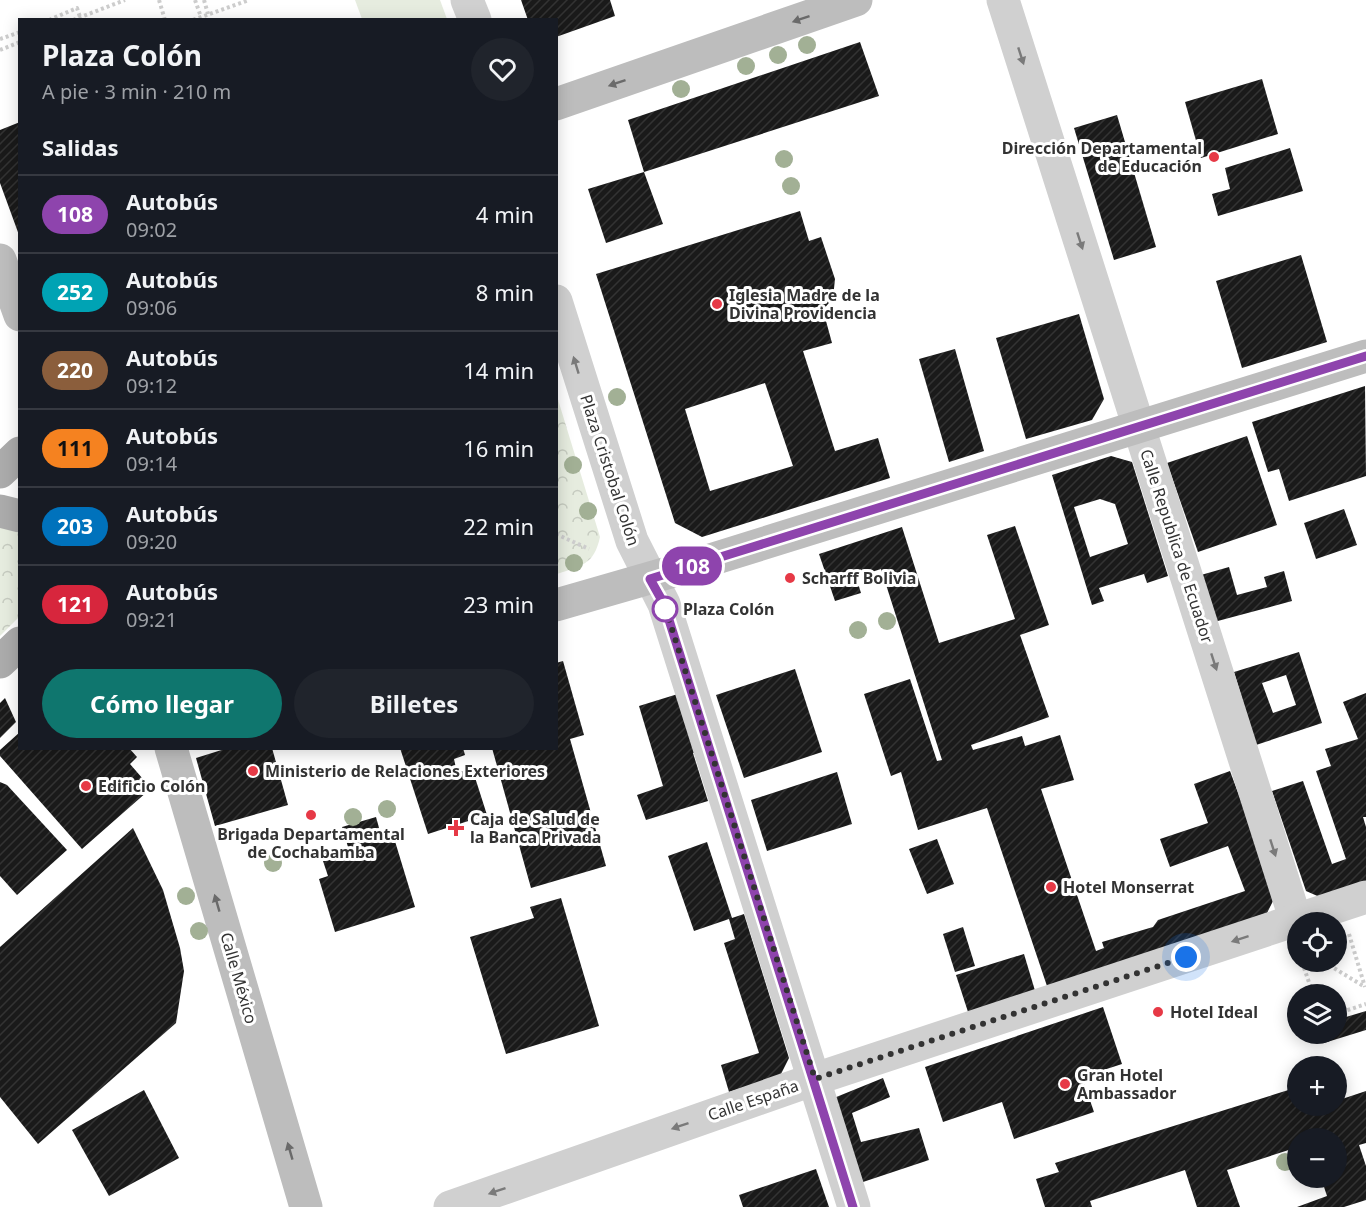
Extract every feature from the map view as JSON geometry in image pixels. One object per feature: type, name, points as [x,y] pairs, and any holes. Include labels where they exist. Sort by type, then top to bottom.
[{"type":"main road","points":[[558,103],[856,0]]},
{"type":"main road","points":[[558,604],[650,579],[1366,356]]},
{"type":"main road","points":[[0,472],[18,455]]},
{"type":"main road","points":[[0,511],[18,516]]},
{"type":"main road","points":[[0,662],[18,645]]},
{"type":"main road","name":"Calle México","points":[[172,750],[306,1207]]},
{"type":"street","points":[[467,0],[474,18]]},
{"type":"street","name":"Calle Republica de Ecuador","points":[[1003,0],[1293,912]]},
{"type":"street","name":"Plaza Cristobal Colón","points":[[558,307],[632,541],[664,604],[854,1207]]},
{"type":"street","name":"Calle España","points":[[1322,912],[1366,897]]},
{"type":"street","name":"Calle España","points":[[450,1207],[815,1079],[1287,924]]},
{"type":"path","points":[[76,18],[125,0]]},
{"type":"path","points":[[159,0],[164,18]]},
{"type":"path","points":[[195,0],[201,17],[249,0]]},
{"type":"path","points":[[204,0],[208,14]]},
{"type":"path","points":[[54,18],[77,8],[80,16]]},
{"type":"path","points":[[0,39],[18,33]]},
{"type":"path","points":[[0,50],[18,43]]},
{"type":"path","points":[[558,535],[589,549]]},
{"type":"path","points":[[1348,933],[1366,987]]},
{"type":"path","points":[[1343,972],[1366,987]]},
{"type":"path","points":[[1347,1010],[1366,1004]]},
{"type":"green space","points":[[355,0],[440,0],[447,18],[362,18]]},
{"type":"green space","points":[[558,400],[600,537],[590,559],[580,566],[558,574]]},
{"type":"green space","points":[[0,522],[18,529],[18,618],[0,636]]},
{"type":"building","points":[[521,0],[610,0],[615,16],[558,36],[558,18],[527,18]]},
{"type":"building","points":[[860,42],[879,96],[644,172],[628,120]]},
{"type":"building","points":[[1262,79],[1278,134],[1201,158],[1185,102]]},
{"type":"building","points":[[1117,115],[1156,247],[1114,260],[1074,128]]},
{"type":"building","points":[[18,123],[18,232],[0,183],[0,130]]},
{"type":"building","points":[[1290,148],[1303,191],[1218,216],[1212,194],[1230,189],[1225,168]]},
{"type":"building","points":[[644,172],[663,224],[606,243],[588,189]]},
{"type":"building","points":[[800,211],[809,241],[821,237],[835,279],[833,298],[823,310],[832,343],[803,351],[835,451],[878,438],[890,478],[702,537],[675,523],[596,274]],"holes":[[[765,383],[793,466],[710,491],[685,409]]]},
{"type":"building","points":[[1301,255],[1327,342],[1242,368],[1216,281]]},
{"type":"building","points":[[1079,314],[1104,399],[1092,420],[1026,439],[996,338]]},
{"type":"building","points":[[955,349],[984,451],[949,462],[919,359]]},
{"type":"building","points":[[1365,386],[1366,476],[1289,501],[1279,469],[1268,472],[1252,422]]},
{"type":"building","points":[[1247,436],[1277,525],[1198,552],[1167,463]]},
{"type":"building","points":[[1111,456],[1132,462],[1168,576],[1147,583],[1144,574],[1099,588],[1104,601],[1092,605],[1052,475]],"holes":[[[1100,499],[1115,504],[1128,544],[1090,557],[1074,507]]]},
{"type":"building","points":[[1344,509],[1357,545],[1316,559],[1304,523]]},
{"type":"building","points":[[1015,526],[1049,625],[1020,635],[1049,717],[971,745],[973,750],[1022,736],[1025,746],[1060,735],[1074,780],[1041,789],[1096,951],[1104,948],[1102,942],[1153,927],[1158,920],[1245,891],[1228,846],[1170,867],[1160,839],[1208,823],[1194,784],[1230,771],[1276,895],[1267,913],[1048,989],[987,808],[918,830],[901,772],[891,776],[864,694],[910,679],[937,761],[942,760],[881,569],[856,577],[861,593],[835,601],[819,554],[902,527],[939,643],[1015,619],[987,535]]},
{"type":"building","points":[[1229,567],[1237,595],[1267,587],[1264,577],[1284,571],[1292,601],[1214,622],[1201,575]]},
{"type":"building","points":[[1299,652],[1322,723],[1256,745],[1234,672]],"holes":[[[1286,675],[1296,705],[1273,713],[1262,683]]]},
{"type":"building","points":[[563,661],[584,735],[570,739],[606,866],[531,888],[493,750],[558,750],[558,662]]},
{"type":"building","points":[[795,669],[822,752],[744,778],[716,695]]},
{"type":"building","points":[[681,693],[699,751],[693,753],[708,801],[646,820],[637,795],[663,786],[639,706]]},
{"type":"building","points":[[1366,693],[1366,817],[1363,817],[1366,827],[1366,884],[1322,898],[1306,891],[1272,791],[1303,781],[1332,864],[1346,859],[1316,771],[1331,766],[1325,749],[1358,739],[1343,702]]},
{"type":"building","points":[[5,698],[16,722],[0,738],[0,703]]},
{"type":"building","name":"Edificio Colón","points":[[18,734],[18,750],[131,750],[137,757],[130,764],[143,779],[141,781],[148,791],[82,849],[0,756],[0,750]]},
{"type":"building","points":[[222,750],[273,750],[288,805],[215,826],[196,758]]},
{"type":"building","points":[[401,750],[464,750],[465,755],[454,759],[457,773],[472,768],[487,815],[428,834]]},
{"type":"building","points":[[837,772],[852,824],[767,851],[751,800]]},
{"type":"building","points":[[0,782],[7,785],[67,850],[17,895],[0,876]]},
{"type":"building","points":[[376,817],[383,842],[394,838],[415,907],[335,932],[319,879],[328,876],[321,855],[348,847],[342,827]]},
{"type":"building","points":[[133,828],[163,890],[180,948],[184,971],[176,1023],[38,1144],[0,1097],[0,947]]},
{"type":"building","points":[[937,839],[954,884],[927,894],[909,849]]},
{"type":"building","points":[[707,842],[732,918],[744,914],[789,1058],[780,1076],[729,1092],[721,1065],[759,1053],[724,943],[735,939],[729,919],[694,931],[668,856]]},
{"type":"building","points":[[561,898],[599,1026],[506,1054],[470,937],[534,918],[530,907]]},
{"type":"building","points":[[963,927],[975,966],[955,972],[943,934]]},
{"type":"building","points":[[1024,954],[1036,994],[969,1015],[956,975]]},
{"type":"building","name":"Gran Hotel Ambassador","points":[[1103,1007],[1122,1064],[1082,1077],[1094,1112],[1014,1139],[1002,1102],[943,1122],[925,1067]]},
{"type":"building","points":[[1366,1011],[1366,1030],[1347,1036],[1347,1017]]},
{"type":"building","points":[[883,1078],[890,1097],[852,1113],[861,1142],[919,1128],[929,1160],[848,1187],[824,1102]]},
{"type":"building","points":[[144,1090],[179,1158],[109,1196],[72,1130]]},
{"type":"building","points":[[1287,1090],[1287,1116],[1347,1116],[1347,1097],[1366,1091],[1366,1143],[1359,1145],[1366,1166],[1366,1200],[1344,1207],[1297,1207],[1327,1196],[1324,1188],[1347,1188],[1347,1128],[1287,1128],[1287,1151],[1227,1170],[1240,1207],[1197,1207],[1185,1170],[1090,1201],[1092,1207],[1045,1207],[1036,1179],[1059,1172],[1055,1163]]},
{"type":"building","points":[[816,1169],[829,1207],[743,1207],[739,1195]]},
{"type":"bus line","name":"108","points":[[853,1207],[815,1079],[664,604],[650,579],[1366,356]]},
{"type":"place","name":"Dirección Departamental de Educación","points":[[1214,157]]},
{"type":"place","name":"Iglesia Madre de la Divina Providencia","points":[[717,304]]},
{"type":"place","name":"Scharff Bolivia","points":[[790,578]]},
{"type":"place","name":"Plaza Colón","points":[[665,609]]},
{"type":"place","name":"Ministerio de Relaciones Exteriores","points":[[253,771]]},
{"type":"place","name":"Edificio Colón","points":[[86,786]]},
{"type":"place","name":"Brigada Departamental de Cochabamba","points":[[311,815]]},
{"type":"place","name":"Caja de Salud de la Banca Privada","points":[[456,828]]},
{"type":"place","name":"Hotel Monserrat","points":[[1051,887]]},
{"type":"place","name":"Hotel Ideal","points":[[1158,1012]]},
{"type":"place","name":"Gran Hotel Ambassador","points":[[1065,1084]]},
{"type":"route","points":[[665,609],[664,604],[815,1079],[1186,957]]}]
